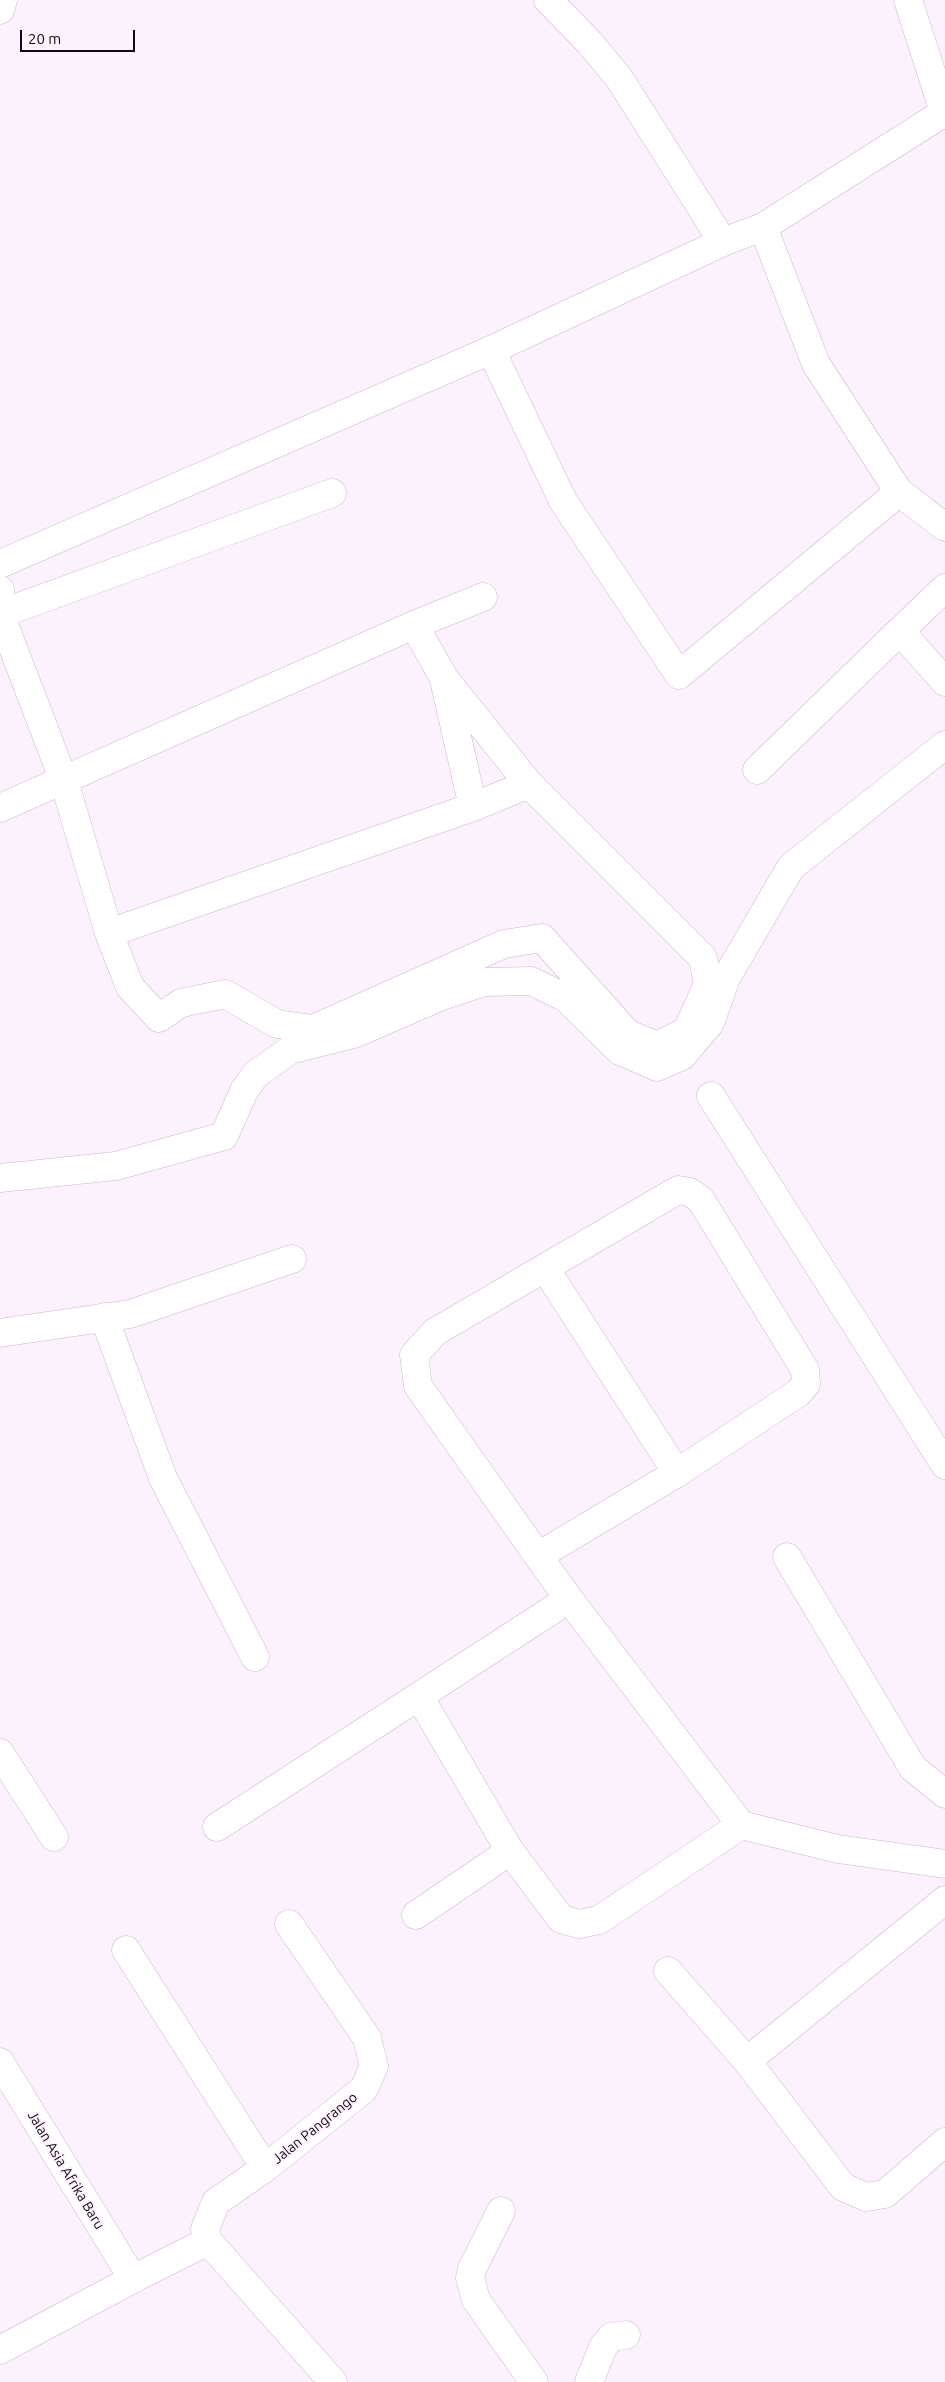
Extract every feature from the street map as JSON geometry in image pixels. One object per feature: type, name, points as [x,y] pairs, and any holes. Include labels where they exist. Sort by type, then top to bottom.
[{"type":"street","points":[[0,10],[3,0]]},
{"type":"street","points":[[548,0],[589,42],[619,78],[723,242]]},
{"type":"street","points":[[0,564],[491,350],[723,242],[762,227],[944,113],[908,0]]},
{"type":"street","points":[[762,227],[816,364],[899,492],[945,527]]},
{"type":"street","points":[[491,350],[563,501],[679,676],[899,492]]},
{"type":"street","points":[[0,614],[332,493]]},
{"type":"street","points":[[757,770],[945,588]]},
{"type":"street","points":[[0,590],[0,614],[64,781],[109,933],[130,987],[159,1018],[181,1003],[225,994],[277,1024],[313,1029],[504,944],[542,938],[628,1034],[657,1046],[687,1031],[708,984],[703,958],[529,784],[444,678],[414,625]]},
{"type":"street","points":[[0,808],[414,625],[483,597]]},
{"type":"street","points":[[900,632],[945,682]]},
{"type":"street","points":[[444,678],[472,807]]},
{"type":"street","points":[[0,1178],[116,1166],[224,1136],[244,1091],[255,1075],[290,1050],[354,1034],[442,996],[484,982],[531,981],[566,998],[620,1051],[657,1067],[682,1056],[710,1022],[726,978],[791,867],[945,744]]},
{"type":"street","points":[[109,933],[472,807],[529,784]]},
{"type":"street","points":[[711,1096],[945,1465]]},
{"type":"street","points":[[538,1556],[677,1473],[798,1393],[806,1384],[805,1370],[701,1200],[690,1192],[678,1190],[435,1332],[414,1356],[418,1386],[538,1556],[569,1599],[741,1825],[838,1850],[945,1864]]},
{"type":"street","points":[[0,1332],[130,1314],[292,1259]]},
{"type":"street","points":[[545,1268],[677,1473]]},
{"type":"street","points":[[104,1318],[163,1478],[255,1657]]},
{"type":"street","points":[[787,1558],[913,1768],[945,1794]]},
{"type":"street","points":[[217,1827],[569,1599]]},
{"type":"street","points":[[419,1696],[510,1851],[561,1919],[579,1924],[599,1920],[741,1825]]},
{"type":"street","points":[[0,1753],[54,1837]]},
{"type":"street","points":[[416,1915],[510,1851]]},
{"type":"street","points":[[747,2061],[945,1900]]},
{"type":"street","name":"Jalan Pangrango","points":[[208,2241],[205,2230],[216,2202],[265,2168],[364,2089],[374,2066],[367,2038],[288,1924]]},
{"type":"street","points":[[126,1950],[265,2168]]},
{"type":"street","points":[[668,1971],[747,2061],[843,2187],[866,2197],[885,2194],[945,2142]]},
{"type":"street","name":"Jalan Asia Afrika Baru","points":[[0,2062],[133,2279]]},
{"type":"street","points":[[501,2211],[472,2269],[471,2284],[476,2300],[534,2382]]},
{"type":"street","points":[[0,2350],[208,2241],[333,2382]]},
{"type":"street","points":[[589,2382],[602,2347],[611,2337],[626,2335]]}]
